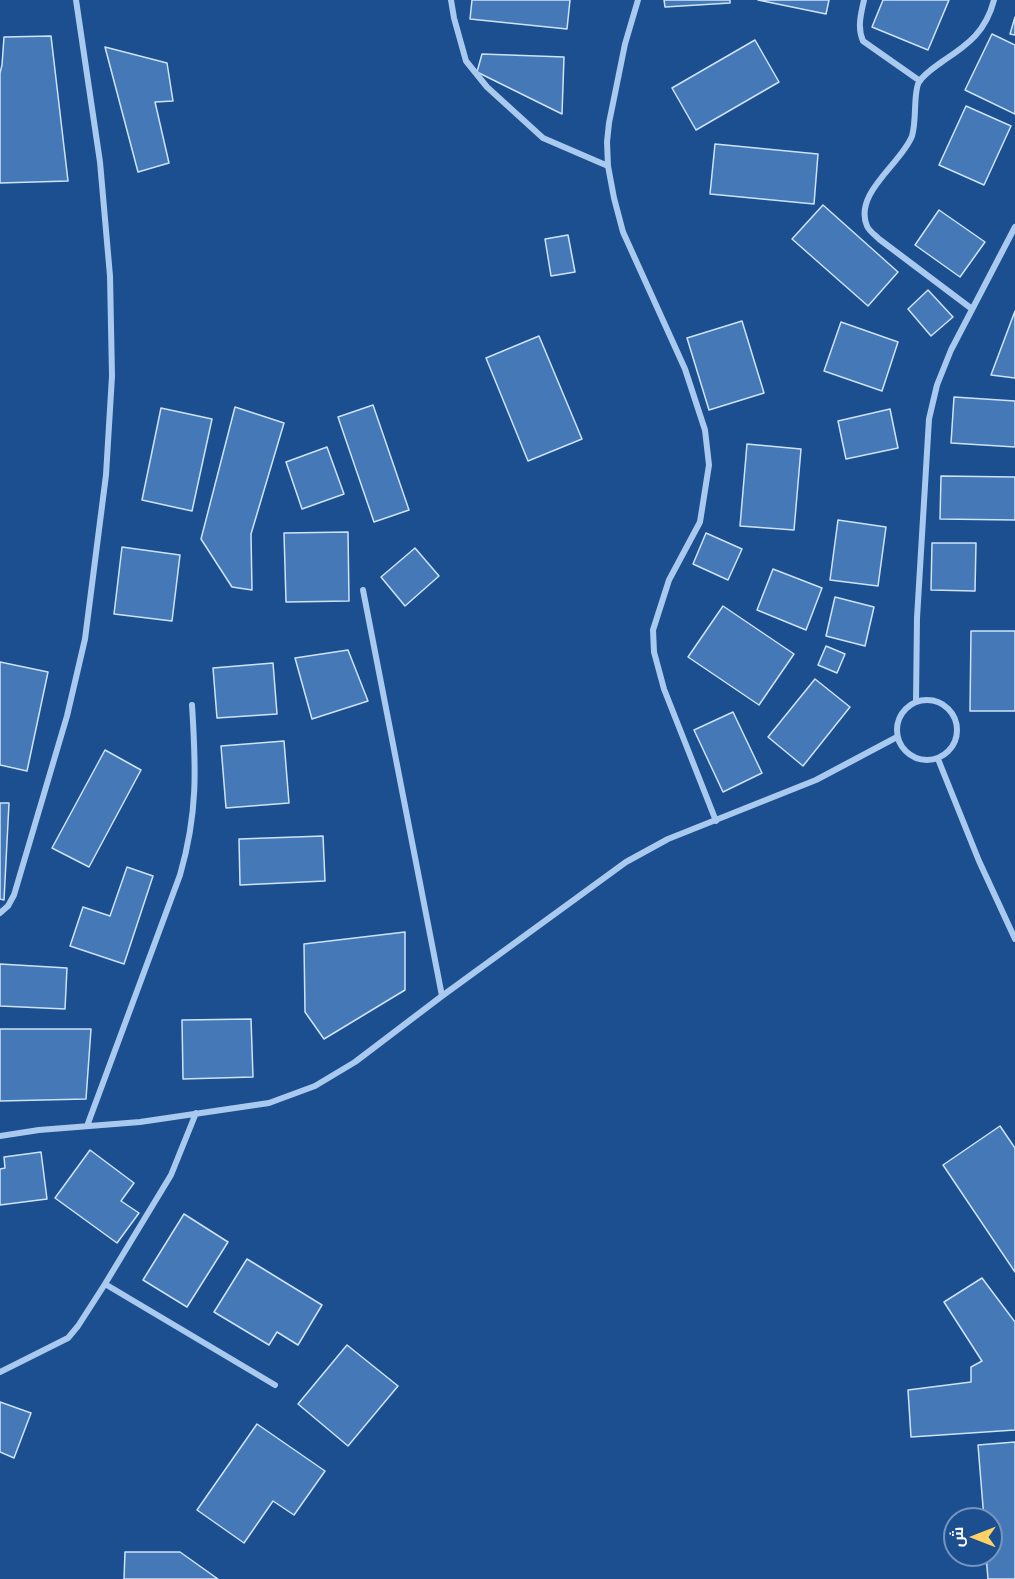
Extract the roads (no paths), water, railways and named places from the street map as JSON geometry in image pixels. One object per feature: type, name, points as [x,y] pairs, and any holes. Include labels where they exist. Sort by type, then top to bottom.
[{"type":"street","points":[[0,913],[8,906],[14,895],[67,716],[85,639],[106,476],[112,376],[110,276],[100,162],[76,0]]},
{"type":"street","points":[[451,0],[466,61],[487,87],[543,138],[608,166]]},
{"type":"street","points":[[638,0],[625,44],[609,123],[608,166],[623,232],[685,369],[705,430],[709,465],[700,522],[669,579],[652,630],[654,652],[664,689],[716,821]]},
{"type":"street","points":[[864,0],[859,22],[863,41],[920,81]]},
{"type":"street","points":[[972,309],[867,227],[864,214],[867,200],[911,138],[916,121],[916,88],[920,81],[929,71],[964,48],[979,32],[989,17],[994,0]]},
{"type":"street","points":[[916,702],[917,618],[929,418],[937,385],[951,350],[1015,227]]},
{"type":"street","points":[[363,590],[442,996]]},
{"type":"street","points":[[937,701],[947,706],[954,714],[958,724],[958,735],[954,745],[948,754],[938,759],[928,761],[908,754],[901,746],[897,736],[897,726],[901,716],[907,707],[916,702],[937,701]]},
{"type":"street","points":[[87,1126],[188,849],[195,803],[196,761],[192,705]]},
{"type":"street","points":[[0,1136],[140,1122],[269,1103],[315,1086],[355,1062],[626,862],[668,839],[816,780],[897,736]]},
{"type":"street","points":[[938,759],[979,861],[1015,939]]},
{"type":"street","points":[[0,1372],[68,1338],[78,1326],[171,1174],[196,1113]]},
{"type":"street","points":[[105,1284],[275,1385]]}]
